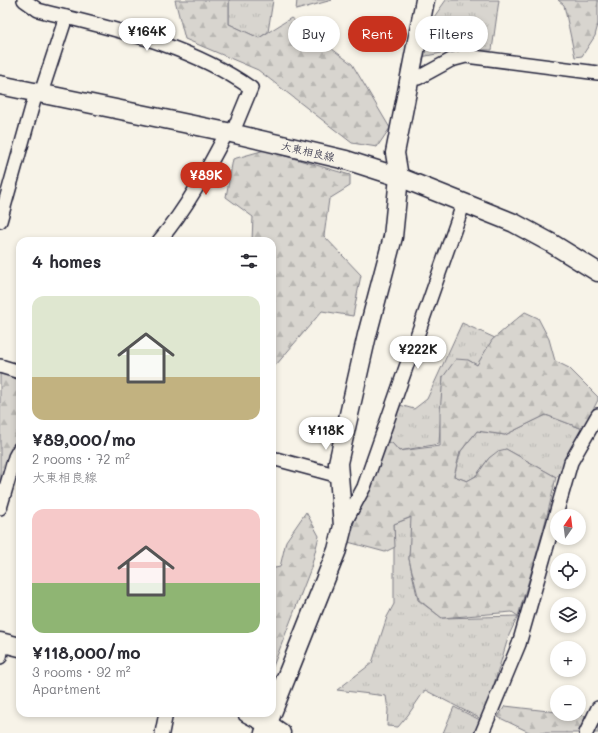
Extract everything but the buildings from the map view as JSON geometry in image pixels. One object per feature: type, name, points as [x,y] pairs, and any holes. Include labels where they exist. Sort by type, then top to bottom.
[{"type":"street","points":[[24,0],[38,10],[142,37],[190,54],[233,76],[251,88],[230,133],[199,184],[162,237]]},
{"type":"street","points":[[343,526],[338,463],[362,358],[393,237],[399,177],[395,153],[424,0]]},
{"type":"street","points":[[0,221],[39,93],[66,17]]},
{"type":"street","points":[[410,77],[418,78],[451,60],[466,56],[598,73]]},
{"type":"street","name":"大東相良線","points":[[0,85],[230,133],[346,160],[399,177],[514,223],[551,243],[598,272]]},
{"type":"street","points":[[276,716],[337,550],[343,526],[364,487],[464,202]]},
{"type":"street","points":[[0,366],[16,371]]},
{"type":"street","points":[[482,733],[519,644],[571,462],[598,415]]},
{"type":"street","points":[[0,508],[16,455]]},
{"type":"street","points":[[276,459],[340,476]]},
{"type":"street","points":[[586,733],[598,708]]},
{"type":"street","points":[[162,733],[165,717]]},
{"type":"street","points":[[253,717],[271,730],[276,717]]},
{"type":"green space","points":[[175,0],[229,0],[229,24],[259,38],[288,20],[288,52],[336,52],[352,64],[390,128],[377,147],[352,143],[258,70],[185,39]]},
{"type":"green space","points":[[229,0],[273,0],[268,32],[259,38],[229,24]]},
{"type":"green space","points":[[297,0],[332,0],[296,10]]},
{"type":"green space","points":[[446,0],[499,0],[492,50],[488,50],[488,16],[435,16]]},
{"type":"green space","points":[[558,0],[598,0],[598,24],[595,36],[582,56],[575,57],[564,5]]},
{"type":"green space","points":[[423,52],[447,52],[421,57]]},
{"type":"green space","points":[[265,150],[350,175],[350,186],[329,199],[324,236],[361,275],[353,316],[322,311],[276,365],[276,237],[252,237],[253,217],[226,197],[233,159]]},
{"type":"green space","points":[[525,312],[538,318],[549,339],[555,361],[569,368],[598,397],[598,400],[583,429],[546,415],[505,435],[477,431],[460,452],[454,476],[467,481],[476,476],[489,458],[498,451],[506,449],[556,477],[534,564],[518,616],[512,612],[442,618],[419,600],[409,559],[411,517],[394,524],[395,547],[385,552],[348,542],[359,507],[383,443],[392,443],[399,451],[440,446],[440,412],[443,377],[456,359],[468,360],[477,365],[492,340]]},
{"type":"green space","points":[[462,323],[495,338],[477,365],[468,360],[443,377],[439,444],[399,451],[392,443],[383,443],[396,404],[414,409],[427,399]]},
{"type":"green space","points":[[0,367],[16,371],[16,456],[0,489]]},
{"type":"green space","points":[[546,415],[583,429],[559,475],[556,477],[506,449],[489,458],[476,476],[467,481],[454,476],[461,451],[477,431],[505,435]]},
{"type":"green space","points":[[306,512],[319,536],[311,568],[276,659],[276,568],[280,567],[286,541]]},
{"type":"green space","points":[[412,517],[409,559],[418,600],[442,618],[518,616],[509,635],[483,720],[425,690],[398,727],[387,726],[388,710],[386,696],[337,690],[372,663],[387,617],[394,604],[394,524]]},
{"type":"green space","points":[[505,706],[550,711],[550,721],[586,721],[586,716],[598,717],[598,733],[531,733],[498,717]]},
{"type":"green space","points":[[454,707],[482,721],[478,733],[443,733]]}]
